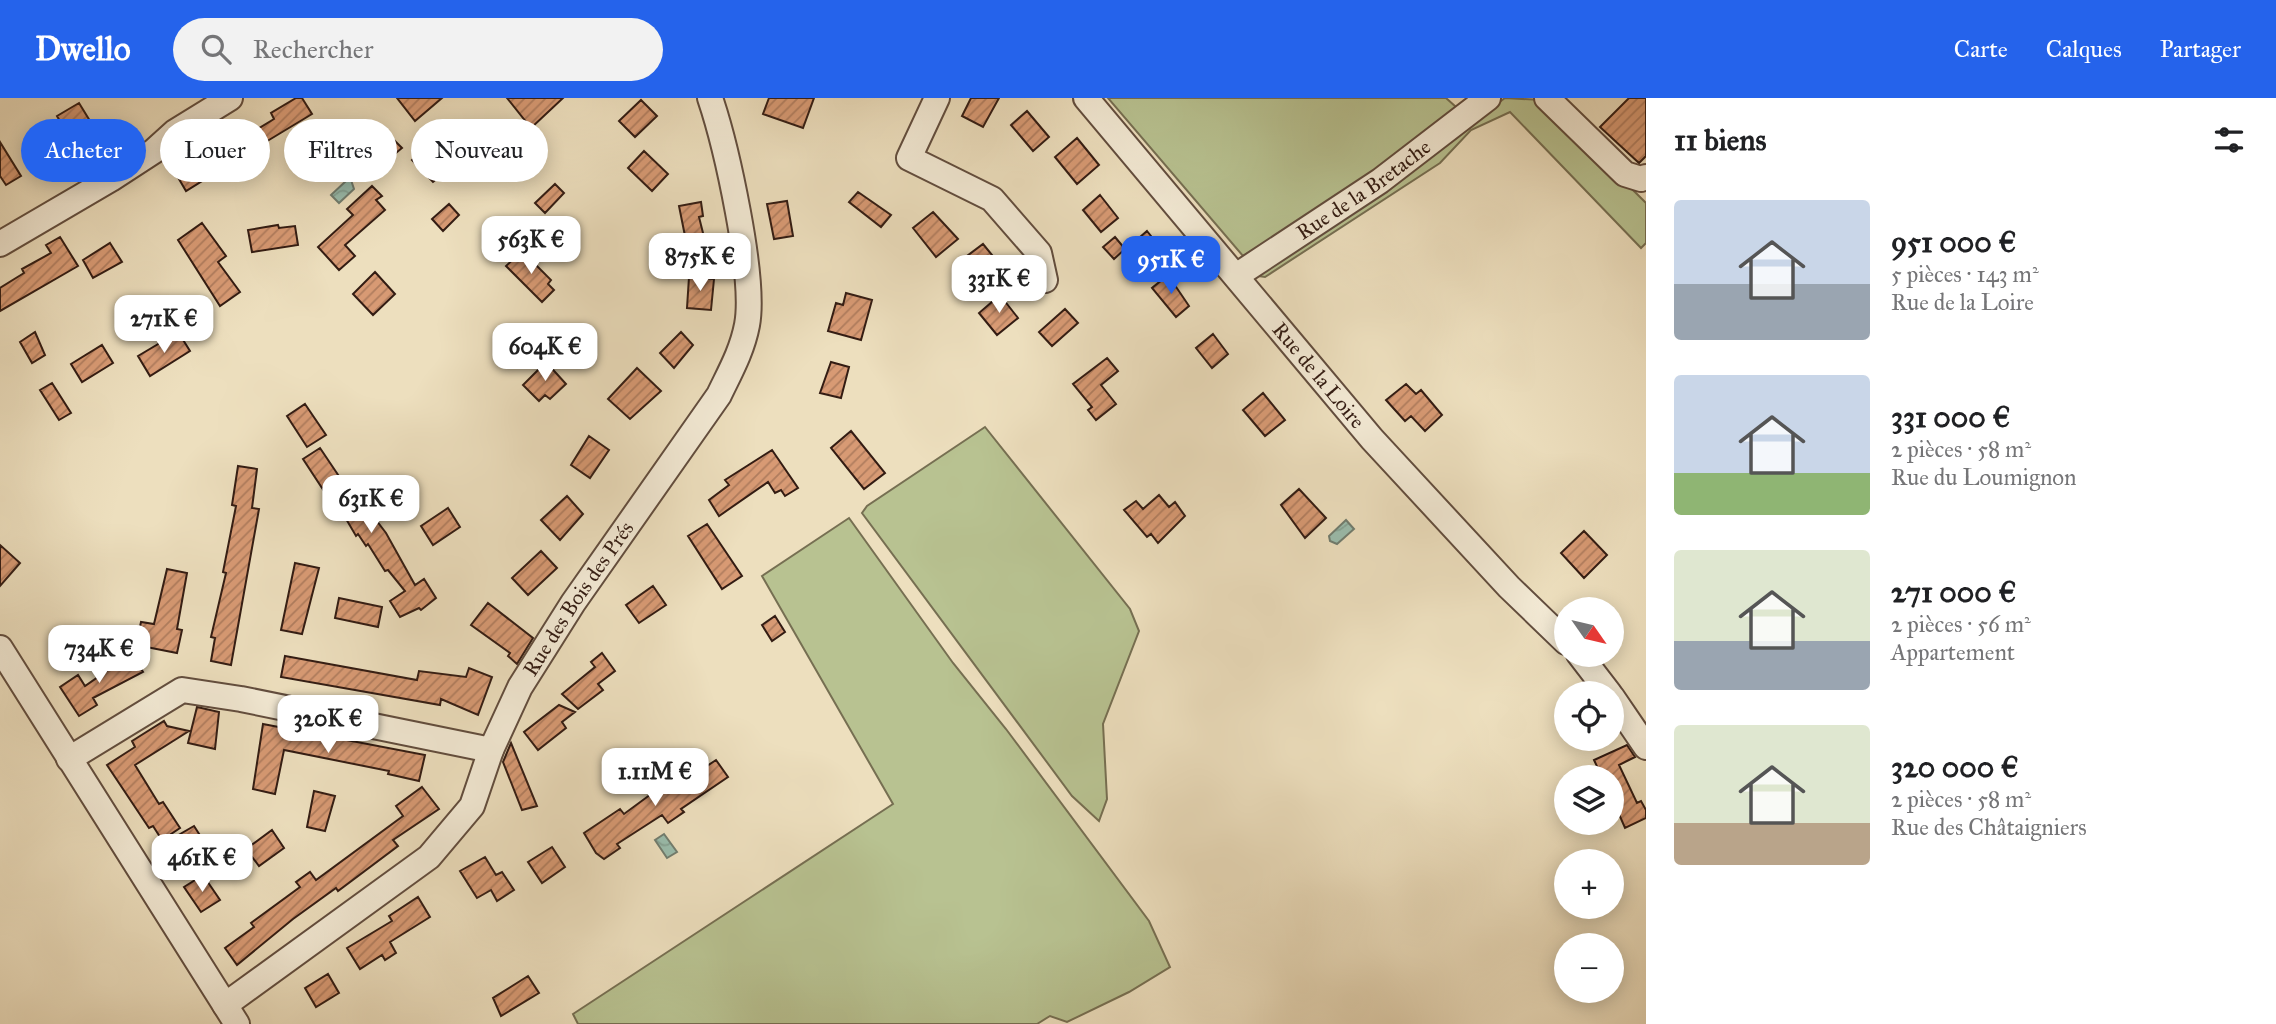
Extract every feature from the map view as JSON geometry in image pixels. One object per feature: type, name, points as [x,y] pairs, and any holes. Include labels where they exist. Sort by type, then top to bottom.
[{"type":"street","points":[[0,244],[122,172],[155,151],[176,132],[230,98]]},
{"type":"street","name":"Rue des Bois des Prés","points":[[231,1014],[429,857],[472,806],[491,750],[520,687],[573,603],[719,395],[738,358],[747,324],[748,286],[736,212],[710,98]]},
{"type":"street","points":[[937,98],[909,158],[992,199],[1039,253],[1045,280]]},
{"type":"street","name":"Rue de la Loire","points":[[1086,98],[1372,439],[1509,587],[1554,630]]},
{"type":"street","name":"Rue de la Bretache","points":[[1236,275],[1380,181],[1488,98]]},
{"type":"street","points":[[1547,98],[1625,174],[1641,179],[1646,177]]},
{"type":"street","points":[[0,648],[231,1014]]},
{"type":"street","points":[[1589,667],[1599,681]]},
{"type":"street","points":[[69,759],[182,690],[241,699],[491,750]]},
{"type":"street","points":[[1624,715],[1646,747]]},
{"type":"green space","points":[[1108,98],[1446,98],[1456,107],[1359,184],[1243,256]]},
{"type":"green space","points":[[1505,98],[1542,100],[1646,203],[1646,243],[1641,248],[1510,112],[1471,130],[1440,163],[1265,277],[1258,276],[1267,263],[1421,160]]},
{"type":"green space","points":[[985,427],[1130,609],[1139,631],[1103,724],[1107,799],[1099,821],[1072,796],[862,513],[867,506]]},
{"type":"green space","points":[[849,518],[953,663],[1006,729],[1149,921],[1170,967],[1129,992],[1067,1022],[1050,1016],[1037,1024],[578,1024],[573,1014],[893,804],[762,576]]},
{"type":"water","points":[[345,182],[352,182],[354,189],[339,203],[331,195]]},
{"type":"water","points":[[1346,520],[1354,529],[1337,544],[1330,541],[1329,536]]},
{"type":"water","points":[[664,834],[677,852],[667,858],[655,840]]},
{"type":"building","points":[[296,98],[302,98],[312,114],[304,119],[284,119],[284,131],[270,139],[270,121],[274,119],[271,113]]},
{"type":"building","points":[[397,98],[442,98],[417,119],[413,119]]},
{"type":"building","points":[[507,98],[563,98],[541,119],[524,119]]},
{"type":"building","points":[[769,98],[814,98],[803,128],[763,114]]},
{"type":"building","points":[[971,98],[999,98],[983,127],[962,116]]},
{"type":"building","points":[[1629,98],[1646,98],[1646,156],[1639,163],[1600,127]]},
{"type":"building","points":[[641,100],[657,116],[635,137],[619,121]]},
{"type":"building","points":[[79,103],[89,119],[59,119],[57,116]]},
{"type":"building","points":[[1027,111],[1049,137],[1033,151],[1011,125]]},
{"type":"building","points":[[1077,138],[1099,165],[1077,184],[1055,157]]},
{"type":"building","points":[[0,142],[21,176],[6,185],[0,176]]},
{"type":"building","points":[[644,151],[668,174],[652,191],[628,168]]},
{"type":"building","points":[[181,182],[201,182],[186,191]]},
{"type":"building","points":[[555,184],[564,193],[545,213],[535,203]]},
{"type":"building","points":[[372,186],[382,196],[376,200],[385,210],[345,245],[355,256],[339,270],[318,247],[353,215],[347,209]]},
{"type":"building","points":[[858,192],[891,215],[881,227],[849,202]]},
{"type":"building","points":[[1100,195],[1118,218],[1101,232],[1083,210]]},
{"type":"building","points":[[787,201],[793,236],[774,239],[767,204]]},
{"type":"building","points":[[701,202],[703,216],[699,217],[704,237],[686,241],[679,206]]},
{"type":"building","points":[[449,204],[459,215],[443,231],[432,219]]},
{"type":"building","points":[[933,212],[958,239],[936,257],[913,228]]},
{"type":"building","points":[[202,223],[226,256],[218,262],[240,292],[220,306],[178,240]]},
{"type":"building","points":[[278,225],[279,228],[295,226],[298,245],[252,252],[248,230]]},
{"type":"building","points":[[1147,231],[1171,261],[1158,272],[1142,270],[1125,250]]},
{"type":"building","points":[[60,237],[78,266],[0,311],[0,288],[24,273],[22,269],[51,253],[46,245]]},
{"type":"building","points":[[1115,237],[1125,249],[1114,259],[1103,247]]},
{"type":"building","points":[[110,243],[122,262],[93,278],[83,260]]},
{"type":"building","points":[[983,244],[1001,266],[985,279],[967,256]]},
{"type":"building","points":[[522,251],[551,280],[548,284],[554,290],[542,302],[506,266]]},
{"type":"building","points":[[375,272],[395,294],[373,315],[353,294]]},
{"type":"building","points":[[1168,275],[1189,306],[1176,317],[1152,288]]},
{"type":"building","points":[[689,277],[714,279],[711,310],[687,308]]},
{"type":"building","points":[[846,293],[872,300],[861,340],[828,331],[836,303],[843,305]]},
{"type":"building","points":[[1000,295],[1018,318],[997,335],[979,313]]},
{"type":"building","points":[[1065,309],[1078,323],[1052,346],[1039,332]]},
{"type":"building","points":[[35,332],[45,355],[32,363],[20,342]]},
{"type":"building","points":[[681,332],[693,345],[674,368],[660,353]]},
{"type":"building","points":[[1213,334],[1228,354],[1212,368],[1196,348]]},
{"type":"building","points":[[180,335],[190,351],[150,376],[138,356],[165,340],[167,342]]},
{"type":"building","points":[[102,345],[113,363],[82,382],[71,364]]},
{"type":"building","points":[[1107,358],[1118,371],[1101,385],[1116,404],[1096,420],[1088,410],[1092,407],[1073,384]]},
{"type":"building","points":[[546,362],[566,384],[550,399],[545,395],[539,401],[523,385]]},
{"type":"building","points":[[831,362],[849,367],[841,398],[820,393]]},
{"type":"building","points":[[637,368],[661,391],[630,419],[608,399]]},
{"type":"building","points":[[52,383],[71,413],[59,420],[40,390]]},
{"type":"building","points":[[1406,384],[1416,394],[1421,390],[1442,415],[1425,431],[1411,416],[1405,421],[1386,400]]},
{"type":"building","points":[[1263,393],[1285,420],[1265,436],[1243,410]]},
{"type":"building","points":[[305,404],[326,435],[307,447],[287,416]]},
{"type":"building","points":[[851,431],[885,473],[864,489],[831,448]]},
{"type":"building","points":[[589,436],[609,450],[590,478],[571,465]]},
{"type":"building","points":[[320,448],[353,497],[357,495],[386,533],[415,585],[424,579],[436,598],[421,610],[419,608],[400,617],[390,601],[405,591],[388,570],[385,571],[368,544],[366,546],[358,534],[356,536],[328,488],[324,491],[303,459]]},
{"type":"building","points":[[772,450],[798,488],[785,496],[781,490],[775,493],[768,482],[719,516],[709,500],[729,485],[725,480]]},
{"type":"building","points":[[238,466],[257,469],[252,508],[259,509],[231,665],[211,661],[215,638],[211,637],[226,573],[223,572],[236,506],[232,505]]},
{"type":"building","points":[[1299,489],[1326,518],[1305,538],[1281,505]]},
{"type":"building","points":[[1159,495],[1169,507],[1175,502],[1185,516],[1158,543],[1151,534],[1147,537],[1124,510],[1136,501],[1143,509]]},
{"type":"building","points":[[567,496],[583,514],[560,540],[541,520]]},
{"type":"building","points":[[448,508],[460,527],[433,545],[421,526]]},
{"type":"building","points":[[707,524],[742,576],[722,589],[688,536]]},
{"type":"building","points":[[1584,531],[1607,555],[1584,578],[1561,553]]},
{"type":"building","points":[[0,545],[20,563],[0,586]]},
{"type":"building","points":[[541,551],[557,568],[528,595],[512,578]]},
{"type":"building","points":[[295,563],[319,568],[302,634],[281,630]]},
{"type":"building","points":[[167,569],[187,573],[177,629],[182,630],[177,653],[136,645],[141,622],[154,624]]},
{"type":"building","points":[[653,586],[666,605],[639,623],[626,605]]},
{"type":"building","points":[[339,598],[382,607],[378,627],[335,618]]},
{"type":"building","points":[[488,603],[533,638],[517,664],[508,656],[510,653],[471,625]]},
{"type":"building","points":[[775,616],[785,632],[772,641],[762,625]]},
{"type":"building","points":[[602,653],[615,671],[598,684],[603,690],[578,709],[562,694],[595,667],[591,662]]},
{"type":"building","points":[[131,654],[143,672],[93,698],[97,705],[79,716],[60,687],[78,675],[85,686]]},
{"type":"building","points":[[285,656],[417,680],[419,671],[466,677],[469,668],[492,677],[478,715],[441,699],[440,705],[281,677]]},
{"type":"building","points":[[559,705],[575,712],[562,722],[566,728],[538,750],[524,732]]},
{"type":"building","points":[[197,707],[219,712],[215,749],[188,743]]},
{"type":"building","points":[[164,721],[167,726],[189,731],[135,765],[159,804],[163,802],[180,828],[162,840],[153,826],[149,828],[107,765],[135,747],[132,741]]},
{"type":"building","points":[[263,724],[425,755],[419,781],[388,774],[389,771],[284,750],[275,794],[253,789]]},
{"type":"building","points":[[511,743],[537,806],[522,810],[503,762]]},
{"type":"building","points":[[1627,745],[1635,757],[1619,765],[1596,765],[1594,760],[1614,751],[1624,751]]},
{"type":"building","points":[[716,760],[728,777],[681,809],[684,812],[668,823],[662,815],[617,844],[620,848],[604,859],[596,853],[584,833],[620,809],[624,814],[692,764],[698,772]]},
{"type":"building","points":[[1624,776],[1637,803],[1641,801],[1646,810],[1646,818],[1625,828]]},
{"type":"building","points":[[422,787],[439,809],[393,840],[398,846],[338,891],[336,888],[293,919],[237,965],[225,948],[254,927],[251,923],[300,887],[296,882],[310,872],[316,880],[403,816],[396,806]]},
{"type":"building","points":[[314,791],[335,796],[325,831],[307,827]]},
{"type":"building","points":[[194,826],[219,865],[200,877],[175,837]]},
{"type":"building","points":[[272,830],[284,848],[259,866],[246,849]]},
{"type":"building","points":[[552,847],[565,867],[542,883],[528,862]]},
{"type":"building","points":[[485,857],[496,875],[502,872],[514,890],[497,901],[491,890],[477,898],[460,871]]},
{"type":"building","points":[[203,875],[220,900],[201,912],[184,887]]},
{"type":"building","points":[[418,897],[430,917],[390,942],[396,953],[385,960],[382,955],[360,969],[347,948],[392,921],[389,916]]},
{"type":"building","points":[[328,974],[339,993],[316,1007],[305,988]]},
{"type":"building","points":[[528,976],[539,993],[501,1016],[493,998]]}]
